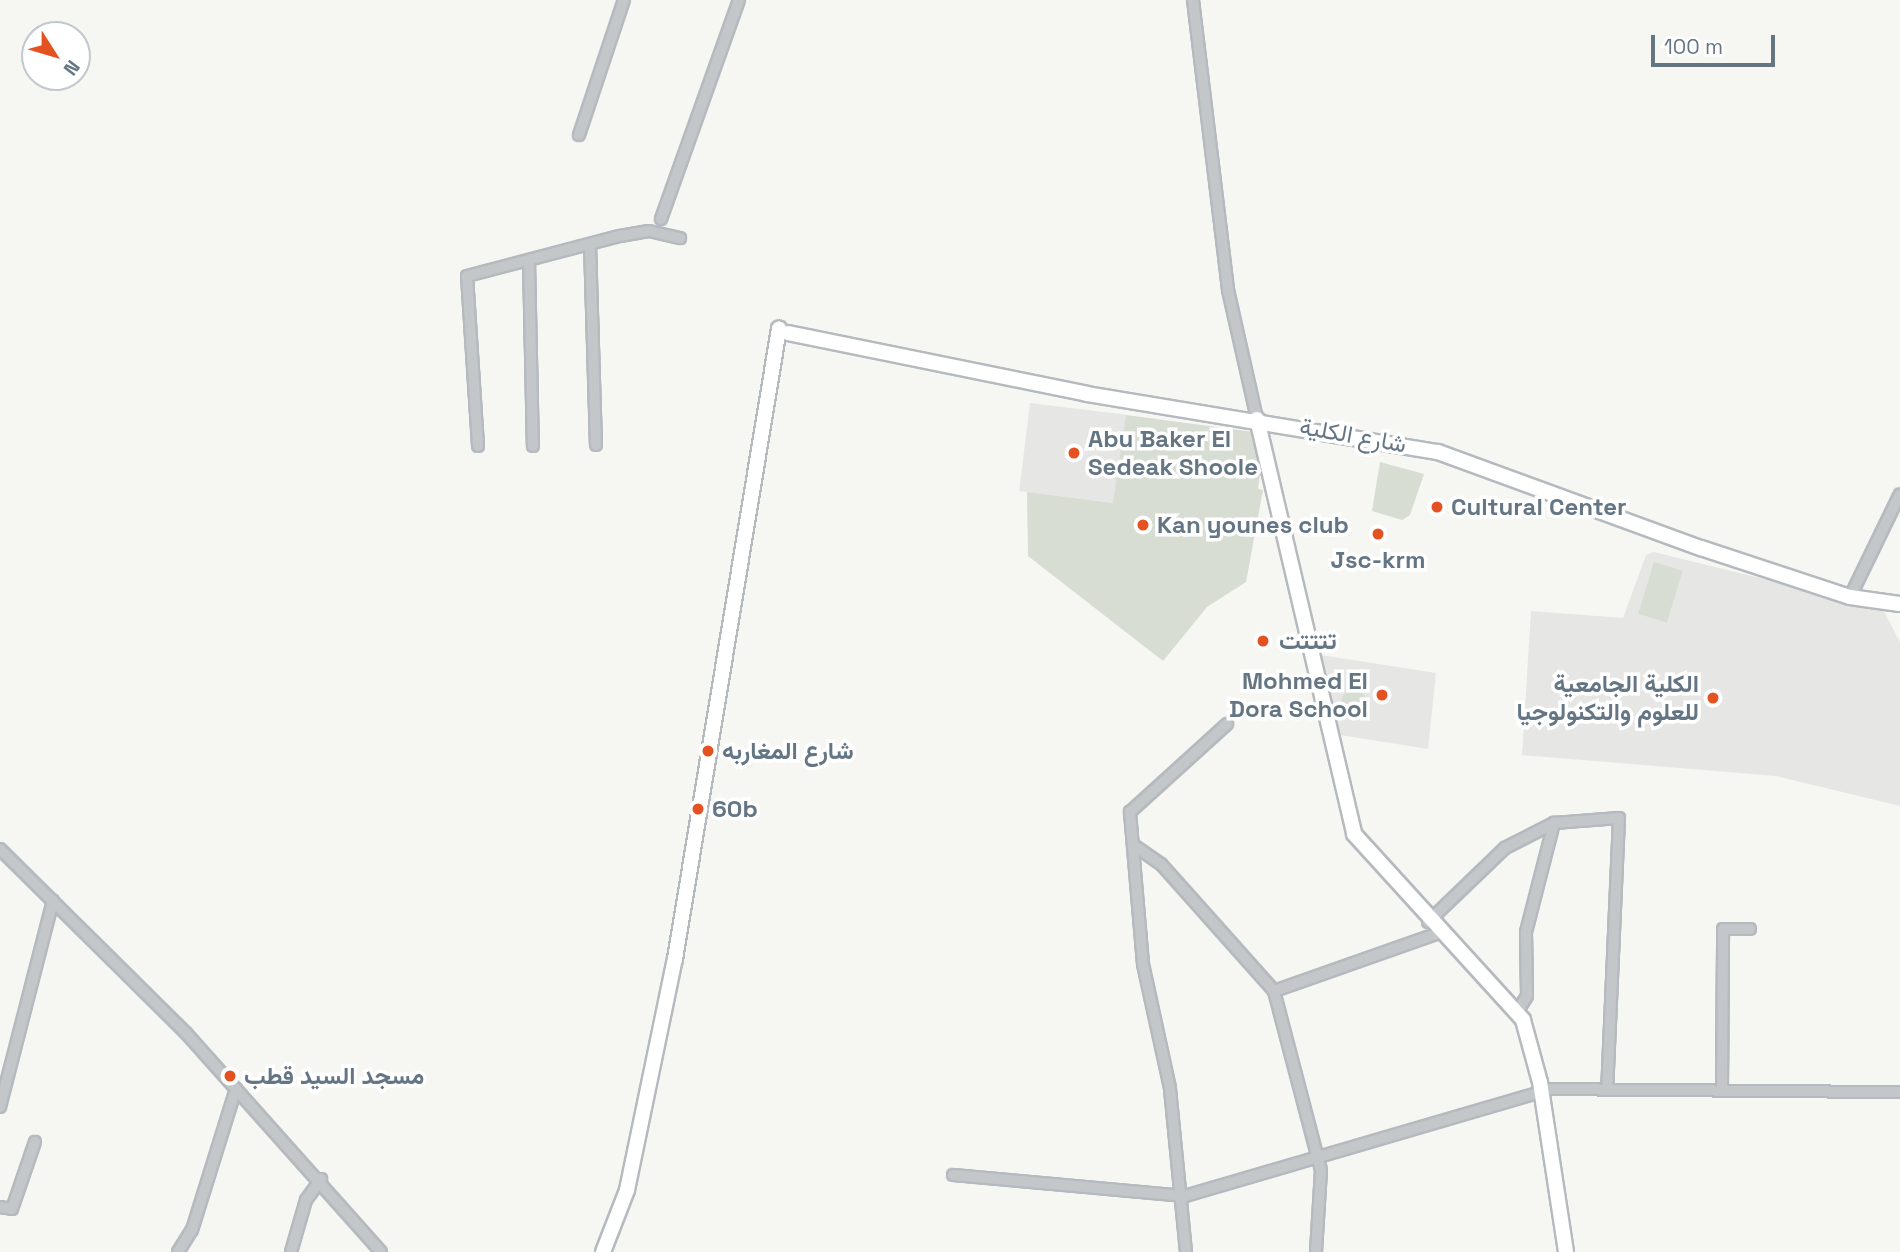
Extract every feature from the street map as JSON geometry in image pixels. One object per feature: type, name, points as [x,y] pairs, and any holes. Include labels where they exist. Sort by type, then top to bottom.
[{"type":"street","points":[[579,135],[624,0]]},
{"type":"street","points":[[661,219],[739,0]]},
{"type":"street","points":[[1193,0],[1228,290],[1354,834],[1428,922],[1517,1012],[1528,1030],[1541,1090],[1566,1252]]},
{"type":"street","points":[[478,446],[467,276],[649,231],[680,238]]},
{"type":"street","points":[[590,244],[596,445]]},
{"type":"street","points":[[529,261],[533,446]]},
{"type":"street","name":"شارع الكلية","points":[[603,1252],[627,1190],[676,959],[784,331],[1087,394],[1257,419],[1438,452],[1850,597],[1900,604]]},
{"type":"street","points":[[1850,597],[1900,494]]},
{"type":"street","points":[[1186,1252],[1185,1196],[1143,964],[1130,812],[1227,724]]},
{"type":"street","points":[[1428,922],[1495,855],[1554,823],[1619,817],[1607,1089]]},
{"type":"street","points":[[1517,1012],[1527,996],[1526,932],[1554,823]]},
{"type":"street","points":[[1135,846],[1161,864],[1274,991],[1318,1156],[1315,1252]]},
{"type":"street","points":[[0,849],[236,1089],[321,1179],[381,1252]]},
{"type":"street","points":[[0,1107],[53,901]]},
{"type":"street","points":[[1723,1089],[1723,929],[1750,929]]},
{"type":"street","points":[[1274,991],[1439,933]]},
{"type":"street","points":[[178,1252],[192,1230],[236,1089]]},
{"type":"street","points":[[953,1175],[1185,1196],[1541,1090],[1723,1089],[1900,1093]]},
{"type":"street","points":[[0,1207],[12,1209],[35,1142]]},
{"type":"street","points":[[291,1252],[306,1199],[321,1179]]},
{"type":"shaded area","name":"Abu Baker El Sedeak Shoole","points":[[1030,403],[1126,415],[1115,503],[1019,491]]},
{"type":"shaded area","name":"Kan younes club","points":[[1126,415],[1254,432],[1264,447],[1258,489],[1263,490],[1246,582],[1207,607],[1163,661],[1028,556],[1027,492],[1113,503]]},
{"type":"shaded area","points":[[1380,462],[1424,474],[1410,515],[1402,520],[1372,511]]},
{"type":"shaded area","name":"الكلية الجامعية للعلوم والتكنولوجيا","points":[[1654,552],[1882,608],[1900,642],[1900,806],[1776,776],[1522,755],[1531,611],[1623,618],[1646,555]]},
{"type":"shaded area","points":[[1654,562],[1683,571],[1667,622],[1638,614]]},
{"type":"shaded area","name":"Mohmed El Dora School","points":[[1321,655],[1436,673],[1428,749],[1340,735]]},
{"type":"shaded area","points":[[1354,690],[1363,694],[1367,703],[1363,712],[1354,716],[1345,712],[1341,703],[1345,694]]},
{"type":"place","name":"Abu Baker El Sedeak Shoole","points":[[1074,453]]},
{"type":"place","name":"Cultural Center","points":[[1437,507]]},
{"type":"place","name":"Kan younes club","points":[[1143,525]]},
{"type":"place","name":"Jsc-krm","points":[[1378,534]]},
{"type":"place","name":"تتتتت","points":[[1263,641]]},
{"type":"place","name":"Mohmed El Dora School","points":[[1382,695]]},
{"type":"place","name":"الكلية الجامعية للعلوم والتكنولوجيا","points":[[1713,698]]},
{"type":"place","name":"شارع المغاربه","points":[[708,751]]},
{"type":"place","name":"60b","points":[[698,809]]},
{"type":"place","name":"مسجد السيد قطب","points":[[230,1076]]}]
